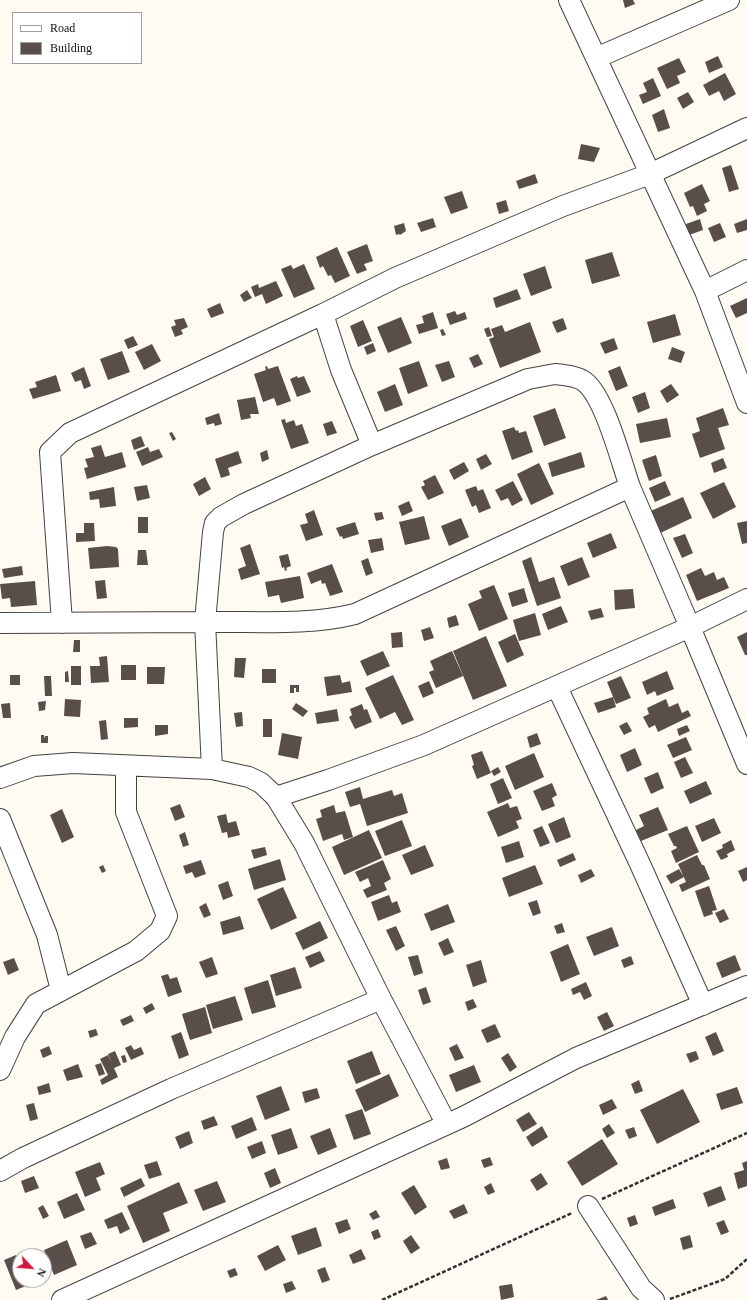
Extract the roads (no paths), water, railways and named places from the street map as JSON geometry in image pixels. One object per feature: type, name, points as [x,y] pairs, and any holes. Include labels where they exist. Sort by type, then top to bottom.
[{"type":"street","points":[[569,0],[705,291],[747,403]]},
{"type":"street","points":[[596,58],[729,0]]},
{"type":"street","points":[[62,623],[50,452],[70,433],[324,314],[395,278],[562,206],[650,174],[747,128]]},
{"type":"street","points":[[705,291],[747,270]]},
{"type":"street","points":[[324,314],[341,370],[372,446]]},
{"type":"street","points":[[212,768],[205,622],[213,532],[215,523],[221,516],[244,504],[372,446],[528,379],[556,374],[584,381],[593,390],[608,424],[630,487],[747,764]]},
{"type":"street","points":[[0,623],[314,620],[336,618],[355,614],[630,487]]},
{"type":"street","points":[[276,797],[424,745],[557,687],[747,598]]},
{"type":"street","points":[[557,687],[640,864],[703,1005]]},
{"type":"street","points":[[0,778],[34,766],[73,763],[212,768],[249,777],[261,783],[276,797],[304,843],[381,999],[446,1123]]},
{"type":"street","points":[[0,1070],[14,1037],[36,1004],[136,951],[160,931],[167,916],[126,812],[126,766]]},
{"type":"street","points":[[0,819],[47,934],[61,990]]},
{"type":"street","points":[[62,1300],[463,1116],[576,1058],[747,986]]},
{"type":"street","points":[[0,1171],[23,1158],[164,1093],[381,999]]},
{"type":"street","points":[[588,1206],[641,1288],[654,1300]]},
{"type":"street","points":[[75,1300],[124,1281]]}]
